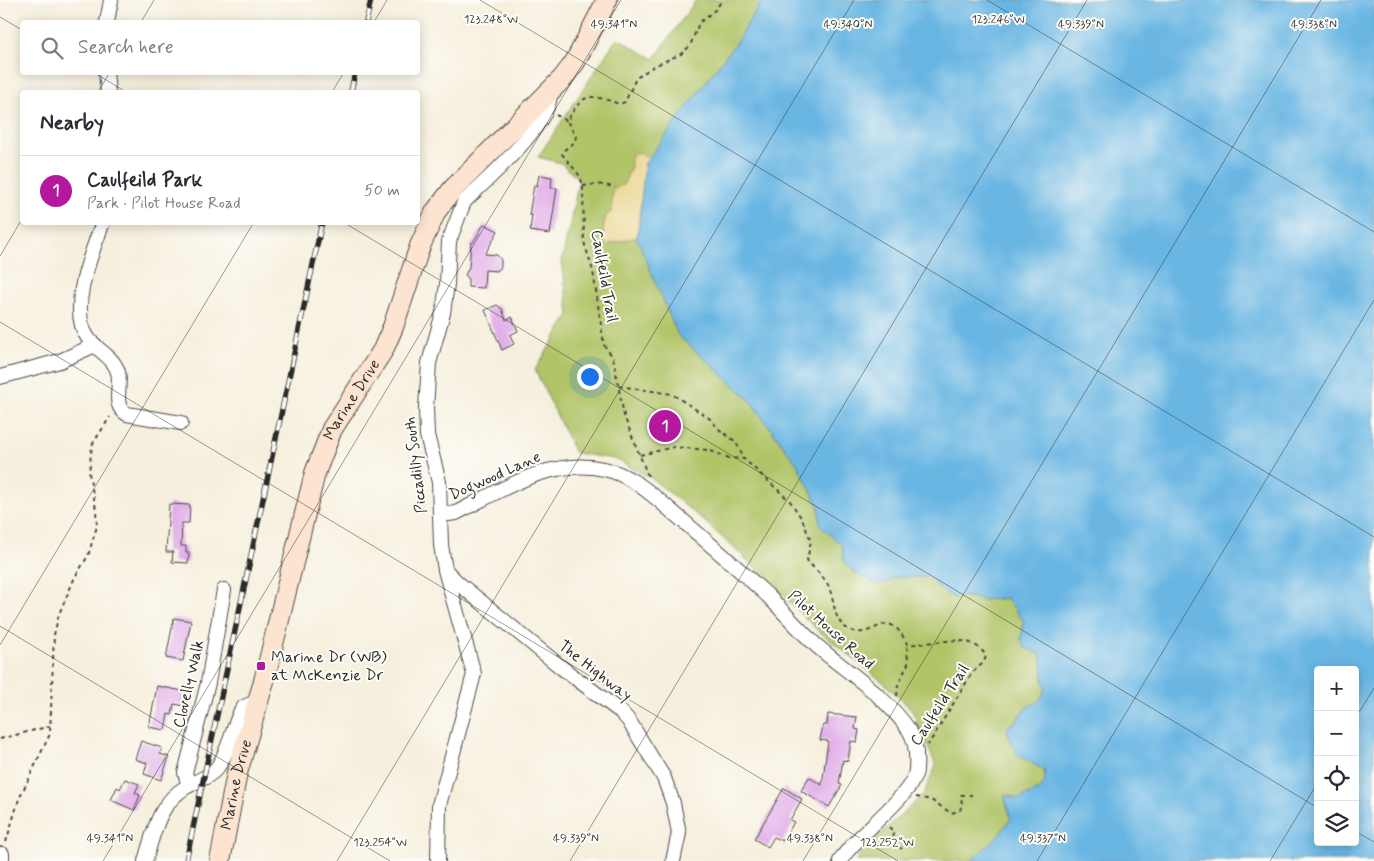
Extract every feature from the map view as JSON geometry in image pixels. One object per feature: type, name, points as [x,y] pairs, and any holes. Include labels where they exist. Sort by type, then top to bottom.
[{"type":"main road","name":"Marine Drive","points":[[220,861],[237,773],[258,702],[315,473],[324,445],[383,350],[393,328],[431,220],[453,189],[550,93],[576,62],[607,0]]},
{"type":"street","points":[[107,20],[111,0]]},
{"type":"street","points":[[106,75],[108,90]]},
{"type":"street","name":"Piccadilly South","points":[[438,861],[439,805],[474,674],[445,570],[441,545],[439,482],[427,435],[426,408],[429,364],[443,313],[451,231],[464,202],[524,141],[543,117],[550,105],[550,93]]},
{"type":"street","points":[[101,225],[79,301],[82,325],[87,337],[110,358],[118,372],[117,406],[127,414],[181,423]]},
{"type":"street","points":[[0,377],[60,361],[95,345]]},
{"type":"street","name":"Dogwood Lane","points":[[440,515],[456,513],[547,470],[572,466],[595,467]]},
{"type":"street","name":"Pilot House Road","points":[[595,467],[617,472],[669,509],[742,572],[817,646],[861,680],[891,709],[910,732],[915,744],[914,779],[904,794],[852,842],[840,861]]},
{"type":"street","name":"The Highway","points":[[445,570],[458,583],[562,668],[621,712],[629,721],[664,778],[673,803],[679,833],[674,861]]},
{"type":"street","name":"Clovelly Walk","points":[[189,785],[185,773],[210,675],[224,590]]},
{"type":"street","points":[[145,861],[156,821],[174,795],[215,770],[222,759],[240,713],[244,707],[258,702]]},
{"type":"path","points":[[616,187],[597,184],[583,186],[580,176],[562,154],[563,150],[576,142],[576,136],[567,122],[578,101],[585,98],[598,97],[620,104],[625,102],[636,78],[641,73],[686,50],[690,46],[699,23],[716,9],[722,0]]},
{"type":"path","name":"Caulfeild Trail","points":[[583,186],[584,242],[593,271],[604,345],[613,357],[624,416],[650,482]]},
{"type":"path","points":[[619,386],[672,394],[709,418],[720,430],[736,442],[744,459],[790,501],[802,519],[811,541],[806,560],[827,584],[837,617],[844,627],[852,632],[866,630],[882,624],[893,625],[901,632],[907,644],[908,664],[898,685],[896,702],[891,709]]},
{"type":"path","points":[[2,858],[18,800],[47,743],[50,726],[54,635],[59,614],[75,577],[88,556],[97,526],[96,509],[89,473],[92,445],[117,406]]},
{"type":"path","points":[[640,455],[674,447],[708,450],[729,458],[744,459]]},
{"type":"path","name":"Caulfeild Trail","points":[[907,644],[923,645],[948,640],[972,643],[981,649],[986,656],[984,662],[972,673],[941,726],[916,761]]},
{"type":"path","points":[[0,738],[50,726]]},
{"type":"path","points":[[904,794],[931,800],[951,813],[960,810],[962,805],[961,796],[972,795]]},
{"type":"path","points":[[877,819],[894,832],[895,843],[902,850]]},
{"type":"green space","points":[[696,0],[762,0],[737,41],[645,163],[678,335],[748,398],[797,464],[819,506],[821,525],[842,546],[844,561],[885,584],[894,577],[928,577],[941,590],[954,598],[964,596],[983,600],[1007,598],[1024,622],[1021,640],[1025,648],[1040,654],[1043,679],[1046,687],[1041,700],[1026,708],[1007,731],[1018,755],[1044,770],[1045,782],[1039,790],[1018,799],[1009,795],[1005,801],[1011,818],[1000,834],[971,861],[856,861],[862,851],[923,795],[936,766],[912,710],[883,682],[815,628],[763,575],[703,520],[651,478],[615,459],[575,453],[535,370],[569,315],[562,260],[579,180],[561,163],[538,157],[617,38],[654,59]]},
{"type":"sand","points":[[639,152],[648,158],[637,237],[605,245],[603,229],[606,216],[611,212],[613,190],[624,184],[631,167],[631,156]]},
{"type":"water","points":[[762,0],[1374,0],[1374,861],[971,861],[1000,834],[1011,818],[1004,795],[1018,799],[1039,790],[1045,782],[1044,770],[1018,755],[1007,731],[1009,725],[1015,723],[1026,708],[1040,700],[1046,687],[1043,679],[1040,654],[1025,648],[1021,640],[1024,622],[1007,598],[983,600],[964,596],[954,598],[941,590],[928,577],[894,577],[885,584],[875,584],[855,573],[844,561],[842,546],[820,525],[819,506],[797,464],[748,398],[678,335],[637,239],[645,163],[737,41]]},
{"type":"building","points":[[539,175],[552,177],[551,188],[557,188],[550,234],[530,231],[532,215],[529,215],[534,185],[537,186]]},
{"type":"building","points":[[484,224],[498,231],[485,254],[497,255],[501,260],[501,267],[497,271],[485,270],[484,288],[468,287],[468,278],[465,275],[469,267],[471,243],[473,243]]},
{"type":"building","points":[[497,305],[502,309],[506,320],[512,317],[518,331],[510,335],[514,344],[502,350],[485,310]]},
{"type":"building","points":[[169,504],[190,505],[189,523],[182,523],[181,546],[186,546],[186,553],[189,553],[188,563],[172,562],[173,552],[166,552]]},
{"type":"building","points":[[174,618],[191,621],[183,661],[166,658]]},
{"type":"building","points":[[157,686],[188,692],[185,706],[174,704],[172,715],[168,714],[165,730],[149,727]]},
{"type":"building","points":[[828,714],[857,717],[855,729],[859,730],[857,742],[851,741],[848,761],[843,760],[839,784],[842,785],[829,807],[801,791],[809,777],[822,785],[828,741],[820,740],[823,725],[827,725]]},
{"type":"building","points":[[141,741],[162,748],[160,754],[169,757],[161,780],[144,774],[147,763],[135,759]]},
{"type":"building","points":[[125,779],[139,784],[135,793],[140,795],[134,810],[111,800],[117,787],[120,789]]},
{"type":"building","points":[[784,788],[802,799],[790,820],[794,822],[783,841],[774,837],[768,847],[754,839]]},
{"type":"railway","points":[[366,20],[371,0]]},
{"type":"railway","points":[[351,90],[354,75]]},
{"type":"railway","points":[[186,861],[321,225]]},
{"type":"place","name":"Caulfeild Park","points":[[665,426]]},
{"type":"place","name":"Marine Dr (WB) at McKenzie Dr","points":[[261,666]]}]
